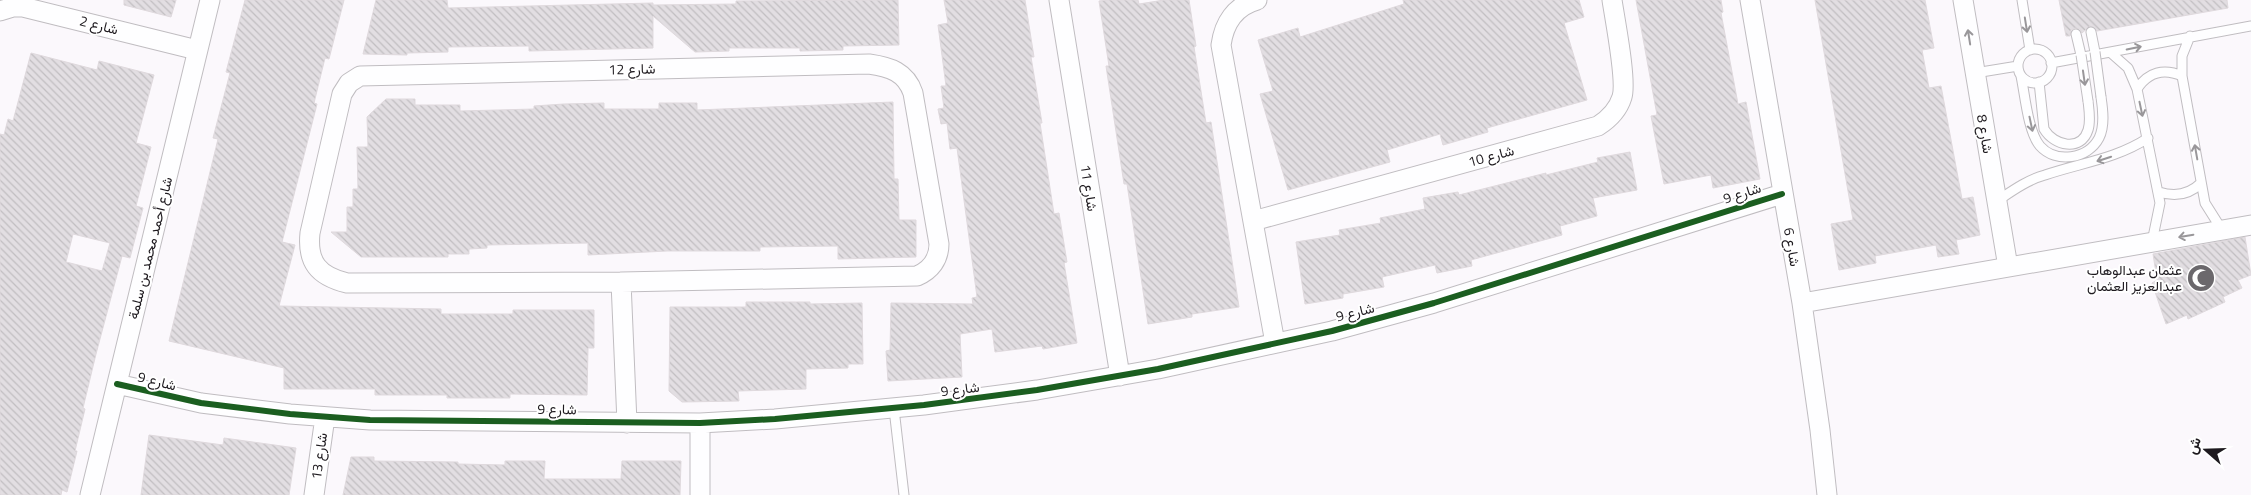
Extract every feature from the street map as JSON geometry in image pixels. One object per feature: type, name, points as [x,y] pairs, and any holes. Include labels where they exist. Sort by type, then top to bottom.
[{"type":"street","name":"شارع أحمد محمد بن سلمة","points":[[90,495],[210,0]]},
{"type":"street","name":"شارع 11","points":[[1058,0],[1120,376]]},
{"type":"street","points":[[1257,0],[1243,6],[1232,16],[1224,29],[1221,44],[1275,343]]},
{"type":"street","name":"شارع 10","points":[[1253,221],[1598,126],[1608,119],[1618,107],[1624,88],[1612,0]]},
{"type":"street","name":"شارع 6","points":[[1750,0],[1802,303],[1827,495]]},
{"type":"street","name":"شارع 8","points":[[1963,0],[2008,268]]},
{"type":"street","name":"شارع 2","points":[[0,11],[13,6],[23,7],[197,50]]},
{"type":"street","name":"شارع 12","points":[[869,64],[892,68],[907,80],[913,93],[939,244],[937,258],[926,271],[910,277],[621,282],[346,283],[325,275],[312,260],[310,238],[345,88],[354,79],[367,74],[869,64]]},
{"type":"street","name":"شارع 9","points":[[117,384],[200,403],[370,420],[700,423],[894,409],[1037,390],[1120,376],[1187,363],[1373,321],[1782,194]]},
{"type":"street","points":[[1802,303],[2251,225]]},
{"type":"street","points":[[621,282],[627,423]]},
{"type":"street","name":"شارع 13","points":[[314,495],[325,417]]},
{"type":"street","points":[[700,423],[700,495]]},
{"type":"lane","points":[[2022,0],[2030,50]]},
{"type":"lane","points":[[2051,63],[2251,26]]},
{"type":"lane","points":[[2021,76],[2029,82],[2039,82],[2048,76],[2051,63],[2045,53],[2035,49],[2030,50],[2021,56],[2018,66],[2035,139],[2046,151],[2058,156],[2079,155],[2093,146],[2102,129],[2101,97],[2091,32]]},
{"type":"lane","points":[[2039,82],[2044,129],[2048,136],[2059,144],[2077,142],[2087,132],[2090,120],[2081,55],[2076,34]]},
{"type":"lane","points":[[2190,36],[2182,56],[2182,76],[2205,203],[2222,230]]},
{"type":"lane","points":[[2111,53],[2128,68],[2137,89],[2148,138],[2159,192],[2159,214],[2152,242]]},
{"type":"lane","points":[[1975,73],[2018,66]]},
{"type":"lane","points":[[2137,89],[2142,82],[2157,72],[2174,73],[2182,76]]},
{"type":"lane","points":[[1997,202],[2014,189],[2044,175],[2115,155],[2148,138]]},
{"type":"lane","points":[[2159,192],[2179,195],[2192,190],[2201,183]]},
{"type":"lane","points":[[894,409],[904,495]]},
{"type":"building","points":[[124,0],[176,0],[171,17],[124,5]]},
{"type":"building","points":[[245,0],[344,0],[329,59],[325,58],[314,103],[317,104],[282,242],[295,245],[279,306],[441,309],[441,314],[513,314],[513,310],[594,310],[594,348],[588,348],[587,395],[510,394],[510,398],[447,398],[447,395],[375,395],[375,389],[284,389],[284,368],[169,341],[218,139],[213,138],[230,73],[226,72]]},
{"type":"building","points":[[376,0],[447,0],[448,8],[653,3],[653,5],[736,4],[736,1],[898,0],[899,45],[843,46],[843,50],[800,51],[800,48],[729,48],[729,51],[695,52],[653,16],[653,48],[529,51],[529,46],[448,47],[448,52],[407,53],[407,55],[363,54]]},
{"type":"building","points":[[944,0],[1025,0],[1034,57],[1031,57],[1042,123],[1040,123],[1054,214],[1059,213],[1067,262],[1064,263],[1077,343],[1043,349],[1042,346],[995,352],[992,329],[960,334],[962,377],[888,381],[886,351],[890,350],[891,303],[973,304],[972,298],[977,297],[957,148],[950,149],[947,123],[941,124],[938,109],[944,108],[941,86],[946,86],[938,25],[948,23]]},
{"type":"building","points":[[1138,0],[1139,4],[1164,0],[1189,0],[1206,123],[1211,122],[1239,307],[1192,314],[1192,317],[1148,324],[1127,184],[1124,184],[1106,66],[1109,66],[1099,1]]},
{"type":"building","points":[[1403,0],[1579,0],[1584,17],[1564,23],[1587,100],[1487,128],[1488,132],[1443,145],[1440,134],[1387,150],[1390,162],[1288,190],[1260,94],[1273,91],[1258,40],[1298,28],[1300,37],[1404,4]]},
{"type":"building","points":[[1636,0],[1721,0],[1723,12],[1721,13],[1738,104],[1746,102],[1760,179],[1713,188],[1711,175],[1664,184],[1651,116],[1657,115]]},
{"type":"building","points":[[1815,0],[1925,0],[1934,48],[1922,50],[1929,88],[1941,86],[1962,199],[1973,197],[1980,235],[1956,240],[1959,254],[1938,257],[1936,245],[1875,256],[1876,263],[1839,270],[1831,224],[1853,220]]},
{"type":"building","points":[[2059,0],[2227,0],[2228,8],[2097,31],[2090,26],[2082,33],[2080,29],[2075,28],[2071,30],[2070,36],[2066,36]]},
{"type":"building","points":[[31,53],[97,70],[99,61],[154,75],[136,143],[151,147],[136,206],[143,208],[130,258],[122,256],[83,408],[85,409],[75,451],[77,451],[67,492],[62,490],[61,495],[0,495],[0,134],[4,135],[8,119],[13,121]],"holes":[[[73,234],[110,243],[102,271],[66,262]]]},
{"type":"building","points":[[386,99],[415,99],[415,105],[460,105],[460,111],[534,109],[534,106],[604,103],[604,109],[659,109],[659,103],[697,103],[697,110],[893,102],[894,179],[898,179],[899,220],[916,220],[916,257],[838,259],[838,246],[760,247],[760,251],[667,251],[588,255],[588,243],[487,245],[487,248],[469,249],[469,254],[448,254],[448,257],[361,257],[331,232],[347,232],[347,207],[353,207],[353,189],[358,189],[357,147],[368,147],[367,117]]},
{"type":"building","points":[[1630,152],[1637,190],[1593,198],[1597,216],[1560,226],[1562,235],[1471,260],[1472,266],[1437,273],[1435,265],[1382,277],[1384,287],[1343,294],[1343,298],[1305,304],[1296,242],[1340,235],[1339,230],[1381,223],[1380,218],[1425,209],[1423,198],[1458,192],[1459,195],[1598,162],[1597,158]]},
{"type":"building","name":"عثمان عبدالوهاب عبدالعزيز العثمان","points":[[2245,237],[2251,275],[2238,280],[2242,288],[2223,297],[2225,302],[2188,319],[2187,315],[2166,324],[2152,283],[2157,280],[2153,254]]},
{"type":"building","points":[[746,302],[862,303],[863,364],[848,364],[848,368],[806,369],[806,389],[738,391],[739,401],[682,402],[669,391],[670,307],[746,307]]},
{"type":"building","points":[[149,435],[223,445],[224,438],[296,448],[289,495],[141,495]]},
{"type":"building","points":[[351,457],[374,457],[374,461],[458,462],[458,464],[505,465],[505,461],[545,461],[544,479],[621,479],[622,461],[681,461],[680,495],[343,495]]},
{"type":"cycle path","points":[[117,384],[201,403],[290,414],[370,420],[700,423],[775,419],[924,405],[1037,390],[1158,369],[1332,331],[1434,303],[1782,194]]},
{"type":"place","name":"عثمان عبدالوهاب عبدالعزيز العثمان","points":[[2201,278]]}]
